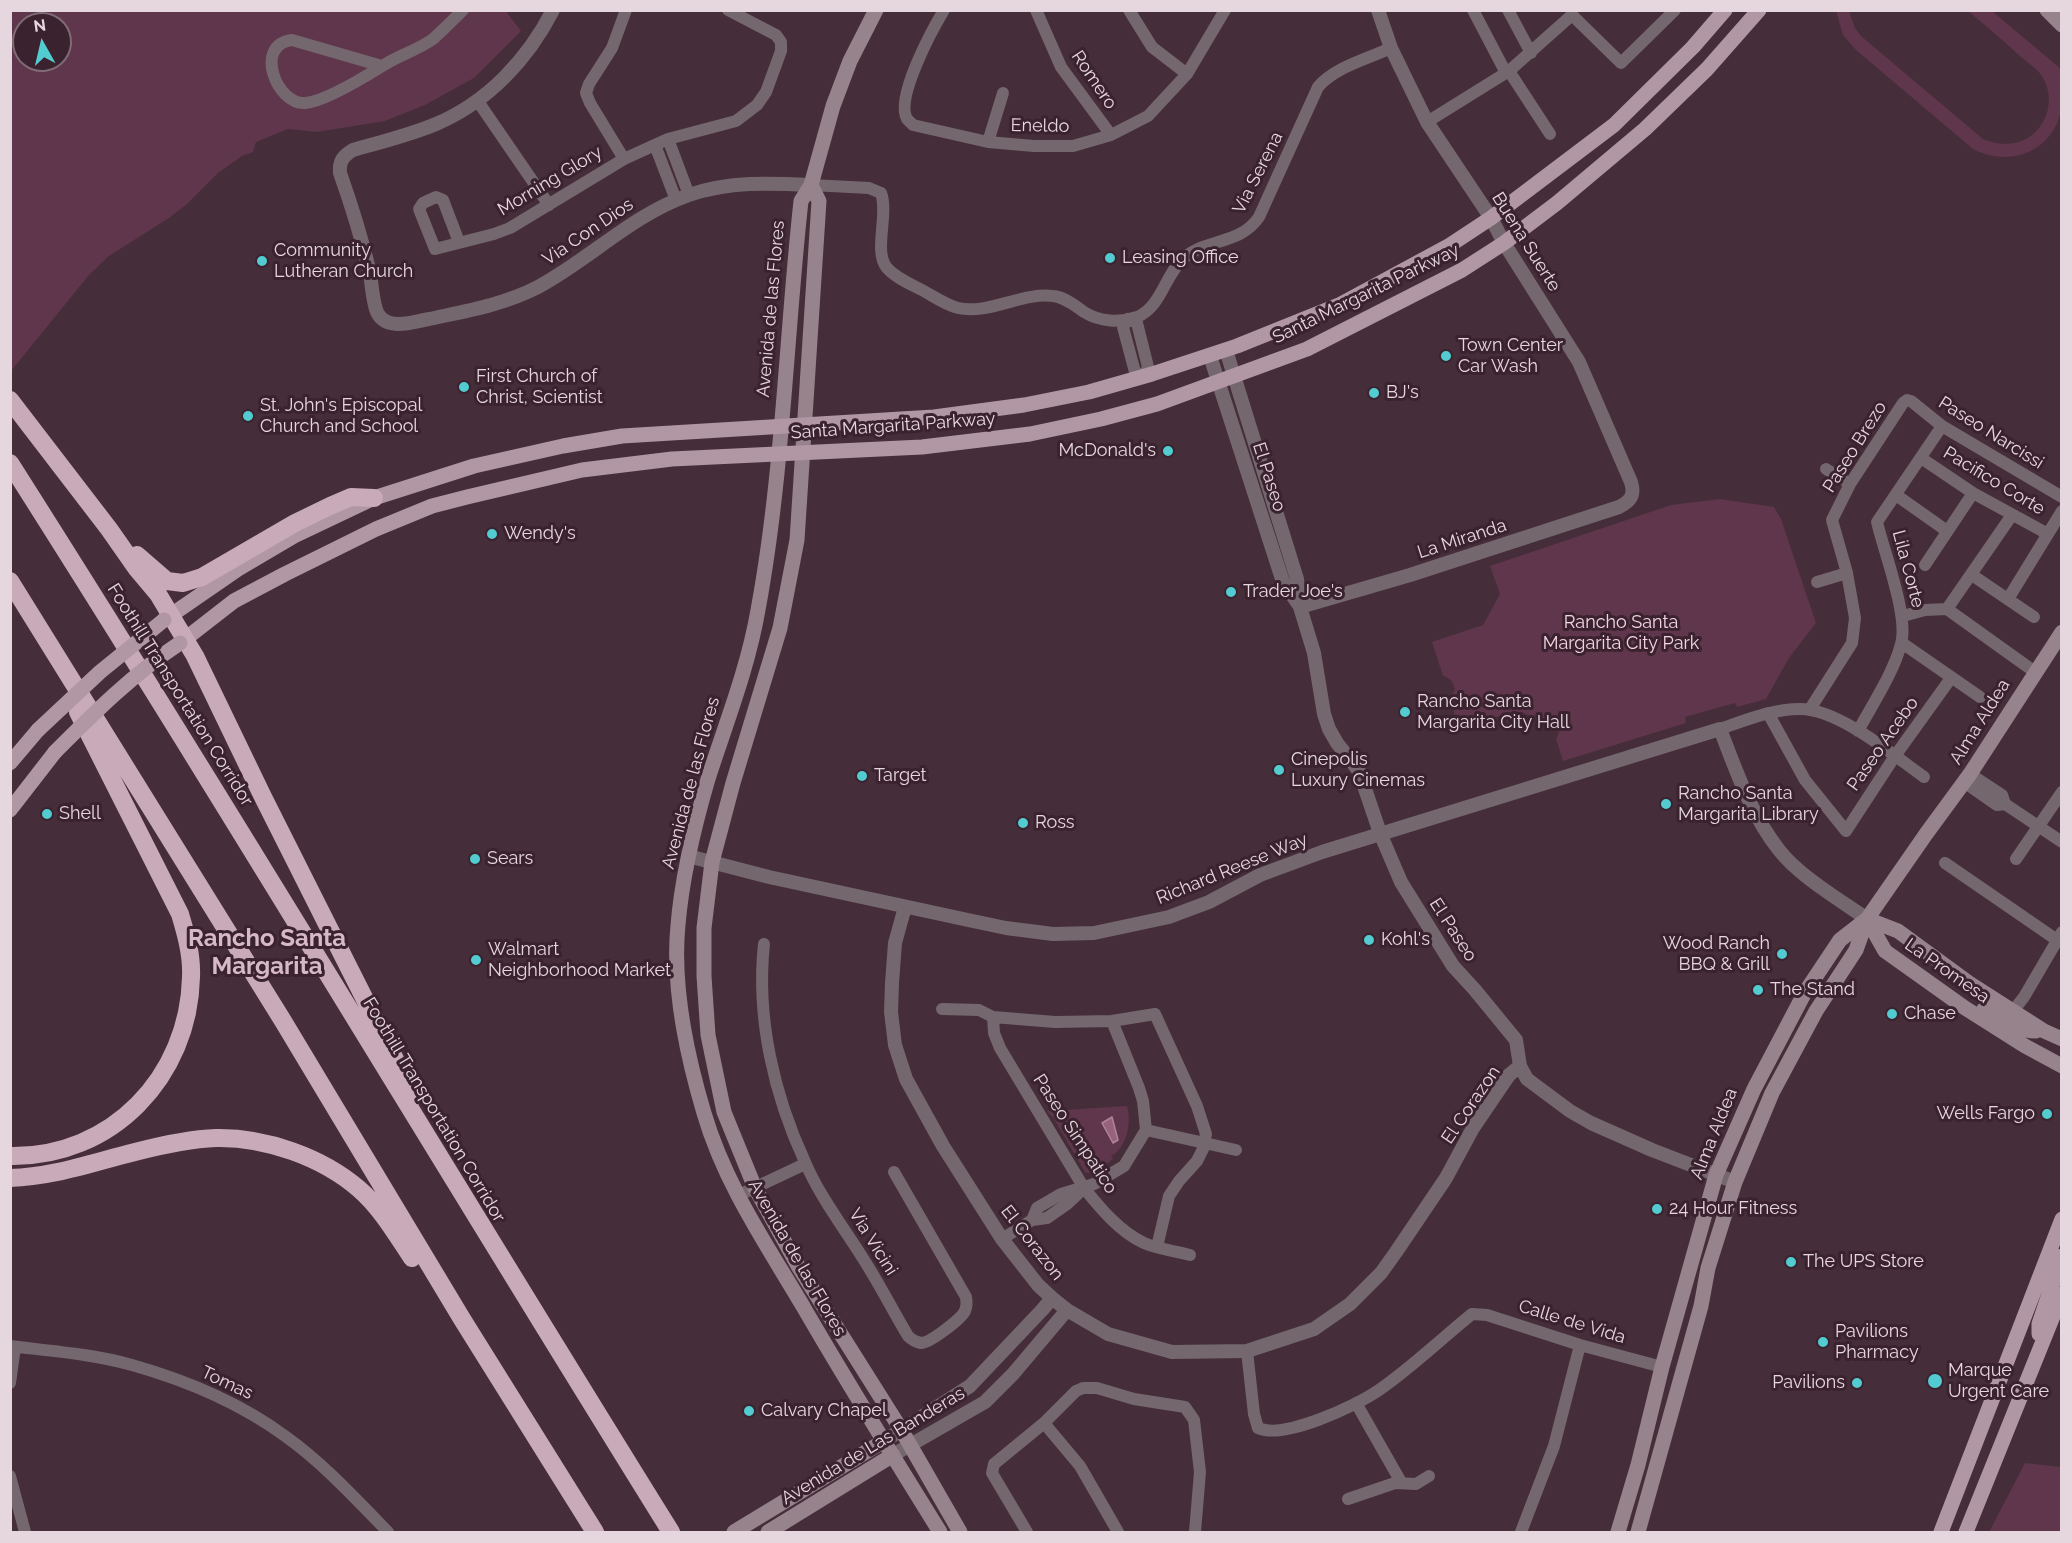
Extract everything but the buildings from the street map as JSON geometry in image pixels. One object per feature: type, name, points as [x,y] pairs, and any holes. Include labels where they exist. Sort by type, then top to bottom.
[{"type":"highway","points":[[10,400],[109,529],[137,570],[158,594],[167,618],[182,640],[419,1106],[483,1219],[485,1234]]},
{"type":"highway","name":"Foothill Transportation Corridor","points":[[10,463],[114,627],[485,1234],[671,1533]]},
{"type":"highway","points":[[109,529],[123,539],[137,555],[167,581],[183,583],[202,577],[295,523],[330,506],[351,497],[374,498]]},
{"type":"highway","points":[[10,581],[283,1021],[462,1319],[595,1533]]},
{"type":"highway","points":[[10,598],[73,704],[180,914],[188,944],[191,975],[189,1005],[171,1061],[158,1081],[129,1114],[107,1130],[83,1142],[40,1154],[10,1156]]},
{"type":"highway","points":[[10,1178],[59,1172],[173,1143],[199,1139],[238,1139],[281,1148],[326,1167],[358,1189],[385,1218],[443,1302],[462,1319]]},
{"type":"main road","name":"Avenida de las Flores","points":[[876,10],[850,61],[833,106],[811,185],[801,201],[771,533],[758,614],[687,856],[677,927],[678,978],[686,1039],[705,1114],[721,1160],[737,1196],[892,1455]]},
{"type":"main road","name":"Santa Margarita Parkway","points":[[10,763],[38,730],[100,672],[167,618],[238,569],[285,541],[374,498],[474,466],[563,446],[622,436],[934,417],[1024,405],[1089,392],[1210,356],[1339,305],[1450,245],[1491,218],[1614,126],[1694,47],[1725,10]]},
{"type":"main road","name":"Santa Margarita Parkway","points":[[10,810],[55,752],[117,691],[182,640],[244,596],[376,529],[432,507],[582,470],[672,459],[922,447],[1030,434],[1101,420],[1157,404],[1317,344],[1462,270],[1504,243],[1645,129],[1707,69],[1759,10]]},
{"type":"main road","points":[[2046,10],[2061,25]]},
{"type":"main road","name":"Avenida de las Flores","points":[[811,185],[819,201],[797,540],[780,628],[733,783],[712,862],[704,928],[708,1035],[724,1112],[755,1188],[798,1266],[910,1446]]},
{"type":"main road","name":"Alma Aldea","points":[[1638,1533],[1701,1306],[1708,1268],[1735,1182],[1772,1093],[1816,1011],[1856,950],[1867,919],[1967,778],[2061,632]]},
{"type":"main road","name":"Alma Aldea","points":[[1618,1533],[1716,1174],[1754,1089],[1804,994],[1840,940],[1867,919]]},
{"type":"main road","name":"La Promesa","points":[[1867,919],[1885,951],[1965,1008],[2061,1066]]},
{"type":"main road","name":"La Promesa","points":[[1867,919],[1898,931],[1969,983],[2061,1040]]},
{"type":"main road","points":[[1965,1008],[1977,1005],[2029,1031],[2044,1031]]},
{"type":"main road","points":[[1941,1533],[2060,1227]]},
{"type":"main road","points":[[2039,1349],[2039,1324],[2061,1256]]},
{"type":"main road","points":[[1966,1533],[2061,1294]]},
{"type":"main road","points":[[1660,1455],[1656,1432],[1665,1391],[1662,1367]]},
{"type":"main road","name":"Avenida de Las Banderas","points":[[737,1532],[884,1441]]},
{"type":"main road","points":[[910,1446],[960,1533]]},
{"type":"main road","points":[[892,1455],[940,1533]]},
{"type":"main road","name":"Avenida de Las Banderas","points":[[768,1533],[892,1455]]},
{"type":"street","points":[[382,66],[292,40],[284,41],[276,46],[272,67],[275,80],[287,95],[305,104],[328,96],[431,40],[463,10]]},
{"type":"street","points":[[549,205],[477,100],[502,80],[525,55],[553,10]]},
{"type":"street","name":"Morning Glory","points":[[624,159],[586,93],[589,84],[612,48],[626,10]]},
{"type":"street","name":"Morning Glory","points":[[459,242],[510,228],[624,159],[668,139],[736,121],[757,105],[766,92],[781,51],[781,42],[776,35],[728,10]]},
{"type":"street","name":"Eneldo","points":[[944,10],[919,54],[904,111],[907,119],[913,125],[988,142],[1034,146],[1073,146],[1111,135],[1148,116],[1187,74],[1225,10]]},
{"type":"street","name":"Romero","points":[[1036,10],[1061,66],[1111,135]]},
{"type":"street","points":[[1129,10],[1152,47],[1187,74]]},
{"type":"street","name":"Buena Suerte","points":[[1378,10],[1391,48],[1427,122],[1491,218],[1504,243],[1579,362],[1631,482],[1634,491],[1632,497]]},
{"type":"street","points":[[1473,10],[1508,72],[1550,134]]},
{"type":"street","points":[[1508,10],[1531,53]]},
{"type":"street","points":[[1427,122],[1508,72],[1572,15],[1621,63],[1675,10]]},
{"type":"street","name":"Via Serena","points":[[1128,319],[1148,310],[1159,297],[1176,267],[1187,255],[1236,236],[1254,225],[1322,82],[1335,73],[1391,48]]},
{"type":"street","points":[[988,142],[1003,93]]},
{"type":"street","name":"Via Con Dios","points":[[477,100],[438,123],[353,150],[342,158],[339,165],[363,244],[378,314],[387,321],[398,324],[408,323],[466,312],[516,298],[552,279],[641,217],[683,198],[720,186],[740,183],[811,185]]},
{"type":"street","points":[[668,139],[683,198]]},
{"type":"street","points":[[655,145],[683,198]]},
{"type":"street","points":[[811,185],[869,188],[880,193],[884,202],[882,255],[886,267],[898,277],[953,306],[974,309],[1051,295],[1064,299],[1095,318],[1115,321],[1128,319],[1137,323],[1148,367],[1144,376]]},
{"type":"street","name":"El Paseo","points":[[1226,350],[1227,379],[1283,582],[1300,607],[1314,652],[1324,714],[1337,743],[1359,771],[1380,833],[1401,882],[1453,966],[1516,1040],[1520,1066],[1527,1079],[1591,1123],[1652,1150],[1735,1182]]},
{"type":"street","name":"El Paseo","points":[[1210,356],[1227,379]]},
{"type":"street","name":"Paseo Narcissi","points":[[1903,403],[1907,400],[1911,401],[1942,426],[2061,497]]},
{"type":"street","name":"Paseo Brezo","points":[[1810,710],[1852,643],[1855,618],[1847,573],[1832,520],[1850,484],[1903,403]]},
{"type":"street","name":"Lila Corte","points":[[1858,731],[1902,643],[1903,616],[1877,522],[1942,426]]},
{"type":"street","name":"Pacifico Corte","points":[[1921,458],[1973,493],[2048,534]]},
{"type":"street","points":[[1826,469],[1850,484]]},
{"type":"street","points":[[1925,565],[1973,493]]},
{"type":"street","points":[[1896,495],[1947,531]]},
{"type":"street","name":"La Miranda","points":[[1300,607],[1368,588],[1619,507],[1632,497]]},
{"type":"street","points":[[2008,599],[2061,511]]},
{"type":"street","points":[[1947,609],[2012,515]]},
{"type":"street","points":[[1817,582],[1847,573]]},
{"type":"street","points":[[1972,575],[2034,617]]},
{"type":"street","points":[[1903,616],[1925,610],[1947,609],[2035,672]]},
{"type":"street","points":[[1902,643],[1980,697]]},
{"type":"street","name":"Paseo Acebo","points":[[1768,713],[1805,780],[1846,831],[1894,756],[1951,678]]},
{"type":"street","points":[[1867,919],[1814,883],[1780,851],[1739,778],[1720,729],[1768,713],[1788,709],[1810,710],[1839,719],[1924,777]]},
{"type":"street","name":"Richard Reese Way","points":[[687,856],[1006,928],[1053,934],[1094,933],[1138,925],[1189,910],[1292,862],[1720,729]]},
{"type":"street","points":[[1967,778],[2002,795],[2005,804],[2061,842]]},
{"type":"street","points":[[2016,859],[2061,792]]},
{"type":"street","points":[[1945,863],[2059,936],[2024,998],[2013,1011]]},
{"type":"street","name":"El Corazon","points":[[905,907],[895,943],[892,983],[891,1012],[895,1045],[906,1079],[943,1146],[1002,1239],[1038,1285],[1052,1298],[1067,1310],[1108,1334],[1172,1352],[1247,1352],[1314,1329],[1350,1304],[1382,1273],[1446,1178],[1473,1128],[1509,1075],[1520,1066]]},
{"type":"street","name":"Via Vicini","points":[[764,944],[764,994],[770,1060],[785,1112],[805,1164],[908,1336],[921,1343],[930,1341],[964,1314],[967,1304],[966,1297],[894,1172]]},
{"type":"street","points":[[942,1009],[979,1010],[993,1017],[1054,1022],[1112,1022],[1155,1014],[1178,1062],[1206,1134],[1197,1161],[1169,1196],[1157,1247]]},
{"type":"street","name":"Paseo Simpatico","points":[[993,1017],[994,1034],[999,1048],[1084,1188],[1098,1206],[1128,1233],[1142,1242],[1190,1255]]},
{"type":"street","points":[[1002,1239],[1032,1220],[1047,1218],[1084,1188],[1110,1176],[1124,1166],[1146,1130],[1143,1101],[1139,1088],[1112,1022]]},
{"type":"street","points":[[1146,1130],[1236,1150]]},
{"type":"street","points":[[737,1196],[805,1164]]},
{"type":"street","name":"Avenida de Las Banderas","points":[[884,1441],[970,1386],[1052,1298]]},
{"type":"street","name":"Avenida de Las Banderas","points":[[892,1455],[985,1402],[1013,1374],[1067,1310]]},
{"type":"street","name":"Calle de Vida","points":[[1356,1403],[1378,1391],[1472,1314],[1487,1315],[1580,1345],[1662,1367]]},
{"type":"street","points":[[1521,1533],[1554,1446],[1580,1345]]},
{"type":"street","points":[[10,1383],[13,1347]]},
{"type":"street","name":"Tomas","points":[[13,1347],[74,1354],[130,1364],[175,1379],[248,1413],[286,1436],[348,1490],[388,1533]]},
{"type":"street","points":[[1247,1352],[1254,1414],[1258,1428],[1266,1432],[1302,1426],[1356,1403],[1401,1482]]},
{"type":"street","points":[[1027,1533],[992,1473],[994,1464],[1044,1423],[1076,1391],[1091,1387],[1134,1399],[1185,1407],[1192,1414],[1200,1472],[1195,1533]]},
{"type":"street","points":[[1044,1423],[1080,1466],[1118,1533]]},
{"type":"street","points":[[10,1476],[25,1533]]},
{"type":"street","points":[[1348,1499],[1401,1482],[1416,1484],[1429,1476]]},
{"type":"green space","points":[[505,10],[521,31],[474,78],[425,105],[385,121],[317,132],[288,129],[256,142],[253,152],[242,156],[218,173],[186,205],[109,256],[89,275],[11,371],[11,11]]},
{"type":"green space","points":[[1836,11],[1849,11],[1855,28],[1861,36],[1983,139],[2002,144],[2015,143],[2027,139],[2038,130],[2048,110],[2049,95],[2044,80],[2037,70],[1968,11],[1992,11],[2061,69],[2061,109],[2054,128],[2037,148],[2025,153],[1999,157],[1973,149],[1856,50],[1843,35]]},
{"type":"green space","name":"Rancho Santa Margarita City Park","points":[[1720,499],[1774,507],[1781,519],[1816,623],[1789,658],[1766,699],[1737,707],[1735,703],[1685,717],[1686,723],[1563,761],[1556,739],[1559,732],[1522,712],[1512,712],[1459,729],[1449,697],[1455,690],[1450,679],[1443,676],[1432,642],[1483,625],[1500,594],[1490,566],[1671,505]]},
{"type":"green space","points":[[1127,1106],[1129,1119],[1127,1134],[1121,1147],[1111,1156],[1113,1159],[1089,1173],[1085,1172],[1047,1111]]},
{"type":"green space","points":[[2025,1463],[2061,1467],[2061,1532],[1989,1532]]},
{"type":"shaded area","points":[[1112,1117],[1118,1140],[1113,1143],[1102,1123]]},
{"type":"place","name":"Leasing Office","points":[[1110,258]]},
{"type":"place","name":"Community Lutheran Church","points":[[262,261]]},
{"type":"place","name":"Town Center Car Wash","points":[[1446,356]]},
{"type":"place","name":"First Church of Christ, Scientist","points":[[464,387]]},
{"type":"place","name":"BJ's","points":[[1374,393]]},
{"type":"place","name":"St. John's Episcopal Church and School","points":[[248,416]]},
{"type":"place","name":"McDonald's","points":[[1168,451]]},
{"type":"place","name":"Wendy's","points":[[492,534]]},
{"type":"place","name":"Trader Joe's","points":[[1231,592]]},
{"type":"place","name":"Rancho Santa Margarita City Hall","points":[[1405,712]]},
{"type":"place","name":"Cinepolis Luxury Cinemas","points":[[1279,770]]},
{"type":"place","name":"Target","points":[[862,776]]},
{"type":"place","name":"Rancho Santa Margarita Library","points":[[1666,804]]},
{"type":"place","name":"Shell","points":[[47,814]]},
{"type":"place","name":"Ross","points":[[1023,823]]},
{"type":"place","name":"Sears","points":[[475,859]]},
{"type":"place","name":"Kohl's","points":[[1369,940]]},
{"type":"place","name":"Wood Ranch BBQ & Grill","points":[[1782,954]]},
{"type":"place","name":"Walmart Neighborhood Market","points":[[476,960]]},
{"type":"place","name":"The Stand","points":[[1758,990]]},
{"type":"place","name":"Chase","points":[[1892,1014]]},
{"type":"place","name":"Wells Fargo","points":[[2047,1114]]},
{"type":"place","name":"24 Hour Fitness","points":[[1657,1209]]},
{"type":"place","name":"The UPS Store","points":[[1791,1262]]},
{"type":"place","name":"Pavilions Pharmacy","points":[[1823,1342]]},
{"type":"place","name":"Marque Urgent Care","points":[[1935,1381]]},
{"type":"place","name":"Pavilions","points":[[1857,1383]]},
{"type":"place","name":"Calvary Chapel","points":[[749,1411]]},
{"type":"district","name":"Rancho Santa Margarita","points":[[267,953]]}]
